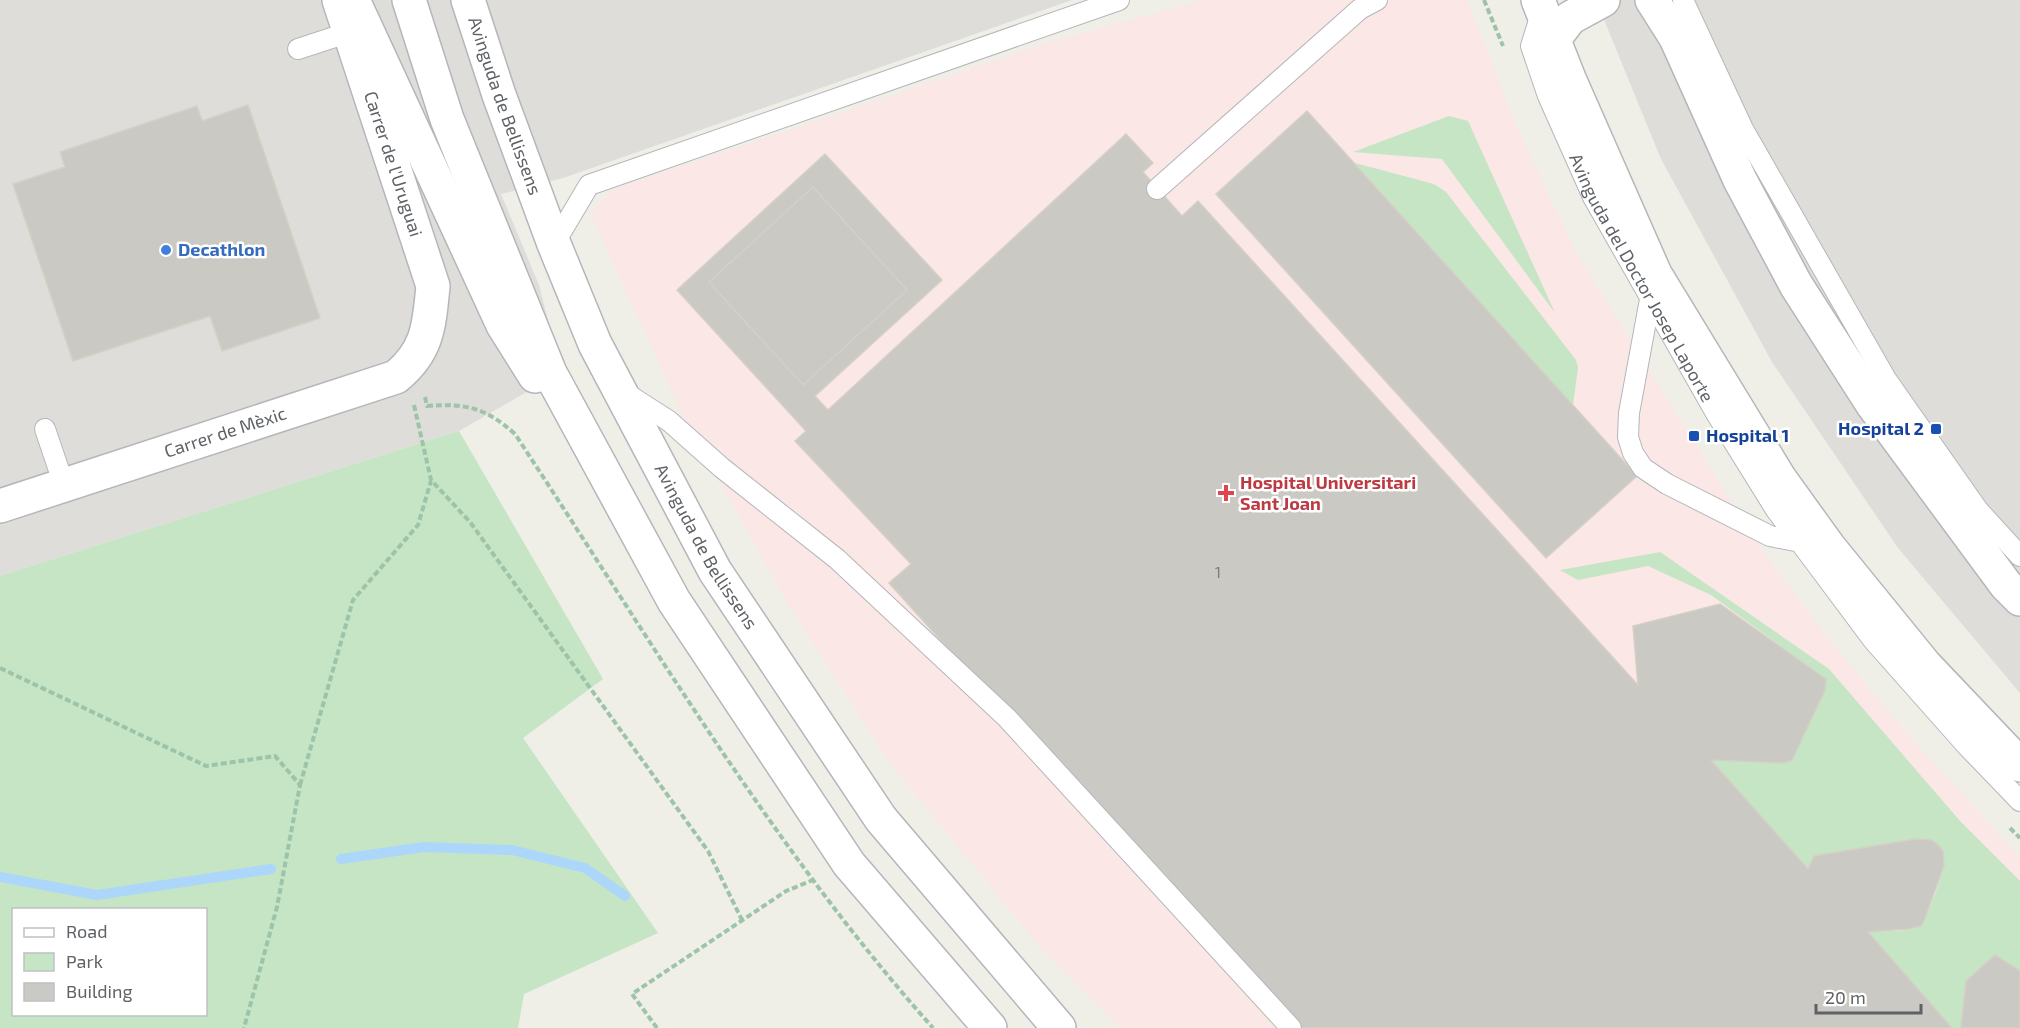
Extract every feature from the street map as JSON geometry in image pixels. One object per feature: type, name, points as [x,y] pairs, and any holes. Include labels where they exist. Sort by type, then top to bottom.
[{"type":"main road","name":"Carrer de l'Uruguai","points":[[339,0],[433,286],[429,331],[404,370]]},
{"type":"main road","points":[[353,0],[503,325],[674,601],[849,864],[990,1028]]},
{"type":"main road","points":[[409,0],[447,118],[550,373],[674,601]]},
{"type":"main road","name":"Avinguda de Bellissens","points":[[468,0],[499,95],[554,244],[595,344],[715,571],[881,819],[1059,1028]]},
{"type":"main road","name":"Avinguda del Doctor Josep Laporte","points":[[1603,0],[1570,18],[1545,16],[1652,286],[1780,479],[1815,544],[2020,765]]},
{"type":"main road","points":[[1652,0],[1676,38],[1740,180],[1796,285],[1874,405],[2006,585],[2020,599]]},
{"type":"main road","name":"Carrer de Mèxic","points":[[0,506],[404,370]]},
{"type":"lane","points":[[554,244],[589,185],[1119,0]]},
{"type":"lane","points":[[1157,189],[1360,9],[1377,0]]},
{"type":"lane","points":[[1683,0],[1743,129],[1886,379],[1977,510],[2020,556]]},
{"type":"lane","points":[[298,49],[350,32]]},
{"type":"lane","points":[[1652,286],[1629,413],[1628,437],[1633,453],[1644,468],[1667,484],[1770,536],[1815,544]]},
{"type":"lane","points":[[617,387],[669,421],[722,468],[837,559],[1007,718],[1291,1028]]},
{"type":"lane","points":[[45,429],[64,484]]},
{"type":"lane","name":"Avinguda del Doctor Josep Laporte","points":[[1815,544],[1873,640],[1967,746],[2020,801]]},
{"type":"path","points":[[244,1028],[277,907],[300,785],[353,600],[418,525],[431,480],[418,410],[404,370]]},
{"type":"path","points":[[404,370],[428,406],[457,404],[487,412],[515,434],[723,757],[811,880],[933,1028]]},
{"type":"path","points":[[431,480],[470,522],[708,851],[742,920]]},
{"type":"path","points":[[0,668],[206,766],[276,756],[300,785]]},
{"type":"path","points":[[657,1028],[632,994],[786,891],[849,864]]},
{"type":"shaded area","points":[[0,0],[1072,0],[563,178],[501,194],[539,285],[561,372],[459,431],[0,576]]},
{"type":"shaded area","name":"Hospital Universitari Sant Joan","points":[[1203,0],[1467,0],[1517,128],[1577,254],[1760,548],[1822,631],[1913,741],[2020,857],[2020,1028],[1121,1028],[1043,951],[890,763],[786,601],[681,411],[590,213],[613,189],[1047,43]]},
{"type":"shaded area","points":[[1596,0],[2020,0],[2020,693],[1898,548],[1772,362],[1661,159]]},
{"type":"green space","points":[[1449,116],[1468,121],[1555,313],[1442,159],[1353,152]]},
{"type":"green space","points":[[1355,163],[1434,184],[1446,192],[1576,360],[1578,368],[1573,405]]},
{"type":"green space","points":[[459,431],[603,679],[523,738],[658,933],[524,994],[518,1028],[0,1028],[0,576]]},
{"type":"green space","points":[[1660,552],[1829,669],[1960,821],[2020,881],[2020,971],[1995,956],[1966,981],[1961,1028],[1952,1028],[1868,932],[1906,930],[1924,922],[1942,870],[1943,857],[1940,847],[1931,841],[1916,839],[1814,856],[1808,869],[1711,760],[1784,763],[1792,760],[1825,690],[1826,679],[1711,595],[1648,566],[1578,580],[1560,570]]},
{"type":"building","name":"Decathlon","points":[[248,105],[320,318],[222,351],[210,316],[73,361],[13,184],[65,167],[60,152],[197,106],[202,121]]},
{"type":"building","points":[[1307,111],[1637,476],[1546,558],[1216,194]]},
{"type":"building","points":[[1126,134],[1153,163],[1143,172],[1182,216],[1198,201],[1638,685],[1633,626],[1720,604],[1826,679],[1825,690],[1792,760],[1784,763],[1711,760],[1808,869],[1814,856],[1916,839],[1931,840],[1938,845],[1943,851],[1944,866],[1921,926],[1868,932],[1952,1028],[1291,1028],[889,583],[911,564],[795,441],[806,431],[677,290],[825,154],[942,280],[815,396],[828,410]]},
{"type":"building","points":[[813,187],[907,290],[803,385],[709,282]]},
{"type":"building","points":[[1995,955],[2020,971],[2020,1028],[1961,1028],[1966,981]]},
{"type":"waterway","points":[[341,859],[424,847],[512,850],[585,868],[625,896]]},
{"type":"waterway","points":[[0,877],[97,895],[271,869]]},
{"type":"place","name":"Decathlon","points":[[166,250]]},
{"type":"place","name":"Hospital 2","points":[[1936,429]]},
{"type":"place","name":"Hospital 1","points":[[1694,436]]},
{"type":"place","name":"Hospital Universitari Sant Joan","points":[[1226,493]]}]
